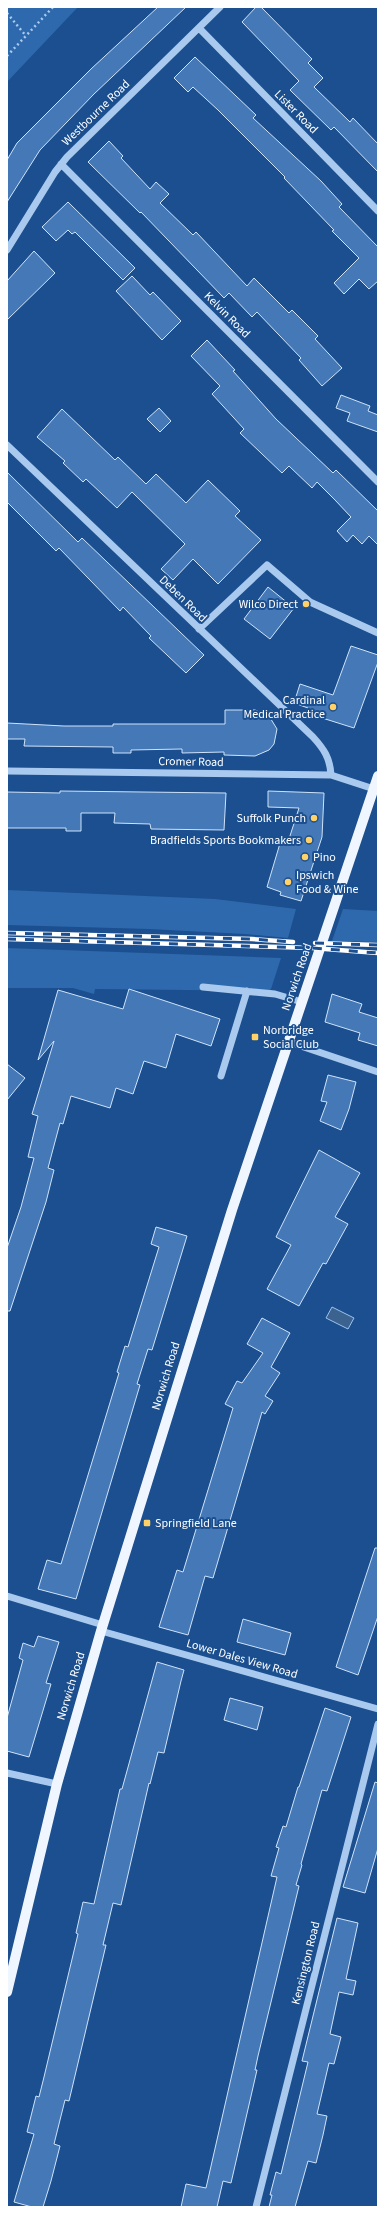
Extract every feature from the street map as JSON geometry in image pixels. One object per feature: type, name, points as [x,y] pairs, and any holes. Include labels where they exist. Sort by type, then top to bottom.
[{"type":"main road","name":"Norwich Road","points":[[7,1992],[57,1784],[102,1628],[198,1315],[378,776]]},
{"type":"street","name":"Westbourne Road","points":[[7,250],[61,164],[220,7]]},
{"type":"street","name":"Lister Road","points":[[199,28],[378,211]]},
{"type":"street","name":"Kelvin Road","points":[[61,164],[378,482]]},
{"type":"street","name":"Deben Road","points":[[7,445],[198,629],[313,737],[322,747],[329,759],[331,775]]},
{"type":"street","points":[[198,629],[267,565],[310,602],[378,633]]},
{"type":"street","name":"Cromer Road","points":[[7,771],[331,775],[374,789]]},
{"type":"street","points":[[203,987],[275,994],[302,1002]]},
{"type":"street","points":[[221,1076],[247,991]]},
{"type":"street","points":[[289,1042],[378,1072]]},
{"type":"street","points":[[7,1596],[102,1628]]},
{"type":"street","name":"Lower Dales View Road","points":[[102,1628],[378,1709]]},
{"type":"street","name":"Kensington Road","points":[[256,2207],[378,1724]]},
{"type":"street","points":[[7,1773],[57,1784]]},
{"type":"path","points":[[7,56],[53,7]]},
{"type":"path","points":[[7,13],[26,36]]},
{"type":"shaded area","points":[[7,7],[78,7],[7,82]]},
{"type":"shaded area","points":[[7,890],[215,899],[296,909],[288,938],[245,934],[149,929],[7,925]]},
{"type":"shaded area","points":[[343,909],[378,911],[378,942],[332,941]]},
{"type":"shaded area","points":[[7,948],[281,958],[271,989],[268,991],[95,989],[94,994],[73,988],[7,988]]},
{"type":"shaded area","points":[[332,1307],[354,1318],[348,1329],[326,1318]]},
{"type":"building","points":[[158,7],[186,7],[94,94],[40,150],[7,202],[7,160],[17,143],[91,69]]},
{"type":"building","points":[[256,7],[261,7],[312,59],[308,63],[323,78],[314,87],[350,122],[353,118],[378,144],[378,172],[334,127],[331,130],[290,90],[299,81],[242,22]]},
{"type":"building","points":[[195,57],[256,115],[253,118],[321,181],[342,204],[339,207],[378,247],[378,281],[369,289],[359,279],[344,294],[334,283],[359,258],[332,231],[334,230],[284,178],[285,177],[218,110],[193,87],[188,92],[174,78]]},
{"type":"building","points":[[109,141],[123,156],[121,158],[150,189],[156,182],[169,194],[160,203],[193,235],[196,232],[247,286],[254,278],[289,313],[292,310],[318,336],[315,339],[342,368],[322,386],[299,360],[301,358],[257,312],[252,317],[229,293],[224,298],[141,212],[140,213],[88,162]]},
{"type":"building","points":[[68,202],[135,268],[123,280],[75,232],[72,234],[68,230],[56,241],[42,227]]},
{"type":"building","points":[[34,251],[55,273],[7,320],[7,281]]},
{"type":"building","points":[[132,276],[150,295],[153,292],[181,321],[162,340],[116,291]]},
{"type":"building","points":[[207,340],[235,370],[233,371],[276,419],[333,473],[336,470],[378,511],[378,545],[369,536],[362,544],[353,535],[347,542],[337,531],[351,517],[335,500],[317,482],[312,488],[289,466],[282,473],[240,433],[244,429],[212,394],[220,386],[191,356]]},
{"type":"building","points":[[341,395],[370,406],[368,411],[378,415],[378,432],[347,421],[350,413],[336,408]]},
{"type":"building","points":[[159,408],[171,421],[160,432],[147,419]]},
{"type":"building","points":[[62,409],[115,460],[118,457],[146,484],[156,474],[186,503],[208,480],[240,511],[235,516],[261,540],[218,584],[193,559],[173,580],[161,569],[185,544],[132,492],[117,508],[86,479],[83,482],[63,463],[65,461],[37,437]]},
{"type":"building","points":[[7,472],[78,542],[82,538],[204,655],[186,673],[149,638],[151,636],[123,607],[120,611],[59,548],[56,551],[7,502]]},
{"type":"building","points":[[268,587],[294,608],[270,639],[244,619]]},
{"type":"building","points":[[351,646],[378,655],[378,662],[354,728],[319,717],[317,714],[307,710],[308,708],[294,703],[300,684],[333,695]]},
{"type":"building","points":[[225,710],[255,710],[269,716],[277,729],[274,744],[269,750],[255,756],[224,755],[224,752],[182,753],[182,749],[131,750],[131,753],[113,753],[113,747],[24,746],[25,739],[7,739],[7,723],[64,726],[113,726],[113,724],[225,724]]},
{"type":"building","points":[[60,791],[226,793],[224,830],[151,829],[150,824],[114,823],[115,813],[81,813],[81,831],[66,831],[66,828],[7,828],[7,792],[60,793]]},
{"type":"building","points":[[268,791],[324,793],[322,837],[301,901],[280,895],[281,892],[267,887],[281,840],[288,842],[299,808],[268,807]]},
{"type":"building","points":[[129,989],[220,1019],[211,1046],[176,1034],[166,1068],[144,1061],[133,1094],[116,1088],[110,1108],[71,1096],[63,1124],[60,1123],[48,1168],[54,1170],[46,1202],[10,1311],[7,1311],[7,1248],[21,1207],[34,1158],[28,1157],[38,1116],[32,1114],[54,1041],[38,1060],[58,990],[123,1009]]},
{"type":"building","points":[[332,994],[362,1004],[359,1012],[378,1018],[378,1046],[358,1040],[360,1033],[325,1022]]},
{"type":"building","points":[[7,1064],[25,1078],[7,1100]]},
{"type":"building","points":[[328,1075],[356,1082],[349,1109],[341,1130],[320,1121],[327,1102],[321,1101]]},
{"type":"building","points":[[319,1150],[360,1173],[335,1217],[348,1224],[326,1264],[323,1263],[299,1306],[267,1289],[291,1245],[276,1237]]},
{"type":"building","points":[[156,1227],[187,1236],[152,1350],[148,1349],[137,1384],[140,1385],[76,1599],[38,1589],[47,1560],[61,1564],[119,1373],[117,1372],[125,1346],[128,1347],[159,1247],[151,1244]]},
{"type":"building","points":[[262,1318],[290,1333],[271,1367],[280,1373],[265,1396],[273,1401],[265,1414],[262,1412],[213,1578],[205,1576],[188,1635],[159,1627],[177,1570],[183,1572],[233,1408],[225,1404],[237,1381],[242,1383],[263,1353],[247,1344]]},
{"type":"building","points":[[375,1548],[378,1548],[378,1616],[358,1675],[336,1667]]},
{"type":"building","points":[[243,1619],[291,1633],[285,1655],[237,1642]]},
{"type":"building","points":[[38,1636],[59,1642],[46,1683],[51,1684],[29,1757],[7,1751],[7,1718],[23,1660],[19,1658],[23,1643],[34,1647]]},
{"type":"building","points":[[157,1662],[184,1670],[164,1753],[158,1752],[150,1784],[149,1783],[121,1905],[113,1903],[103,1945],[106,1945],[69,2101],[65,2100],[54,2144],[60,2146],[51,2181],[43,2207],[32,2207],[14,2202],[34,2134],[27,2132],[36,2096],[39,2097],[44,2077],[78,1934],[76,1933],[83,1902],[94,1904],[120,1789],[122,1789]]},
{"type":"building","points":[[230,1698],[263,1707],[257,1730],[224,1720]]},
{"type":"building","points":[[325,1708],[351,1717],[327,1791],[322,1790],[301,1864],[302,1865],[296,1885],[299,1886],[258,2056],[255,2070],[257,2070],[231,2183],[223,2181],[217,2207],[181,2207],[186,2184],[206,2188],[277,1877],[271,1876],[279,1848],[276,1847],[283,1826],[286,1827]]},
{"type":"building","points":[[375,1782],[378,1783],[378,1848],[365,1893],[343,1887]]},
{"type":"building","points":[[337,1918],[358,1923],[346,1979],[356,1981],[353,1995],[339,1992],[330,2034],[341,2037],[334,2064],[329,2063],[317,2114],[327,2116],[323,2135],[316,2163],[308,2161],[295,2207],[269,2207],[272,2195],[270,2195],[276,2172],[281,2174],[308,2062],[302,2061]]},
{"type":"railway","points":[[7,933],[252,939],[293,942]]},
{"type":"railway","points":[[7,939],[312,948],[378,953]]},
{"type":"railway","points":[[315,943],[378,945]]},
{"type":"place","name":"Wilco Direct","points":[[306,604]]},
{"type":"place","name":"Cardinal Medical Practice","points":[[333,707]]},
{"type":"place","name":"Suffolk Punch","points":[[314,818]]},
{"type":"place","name":"Bradfields Sports Bookmakers","points":[[309,840]]},
{"type":"place","name":"Pino","points":[[305,857]]},
{"type":"place","name":"Ipswich Food & Wine","points":[[288,882]]},
{"type":"place","name":"Norbridge Social Club","points":[[255,1037]]},
{"type":"place","name":"Springfield Lane","points":[[147,1523]]}]
